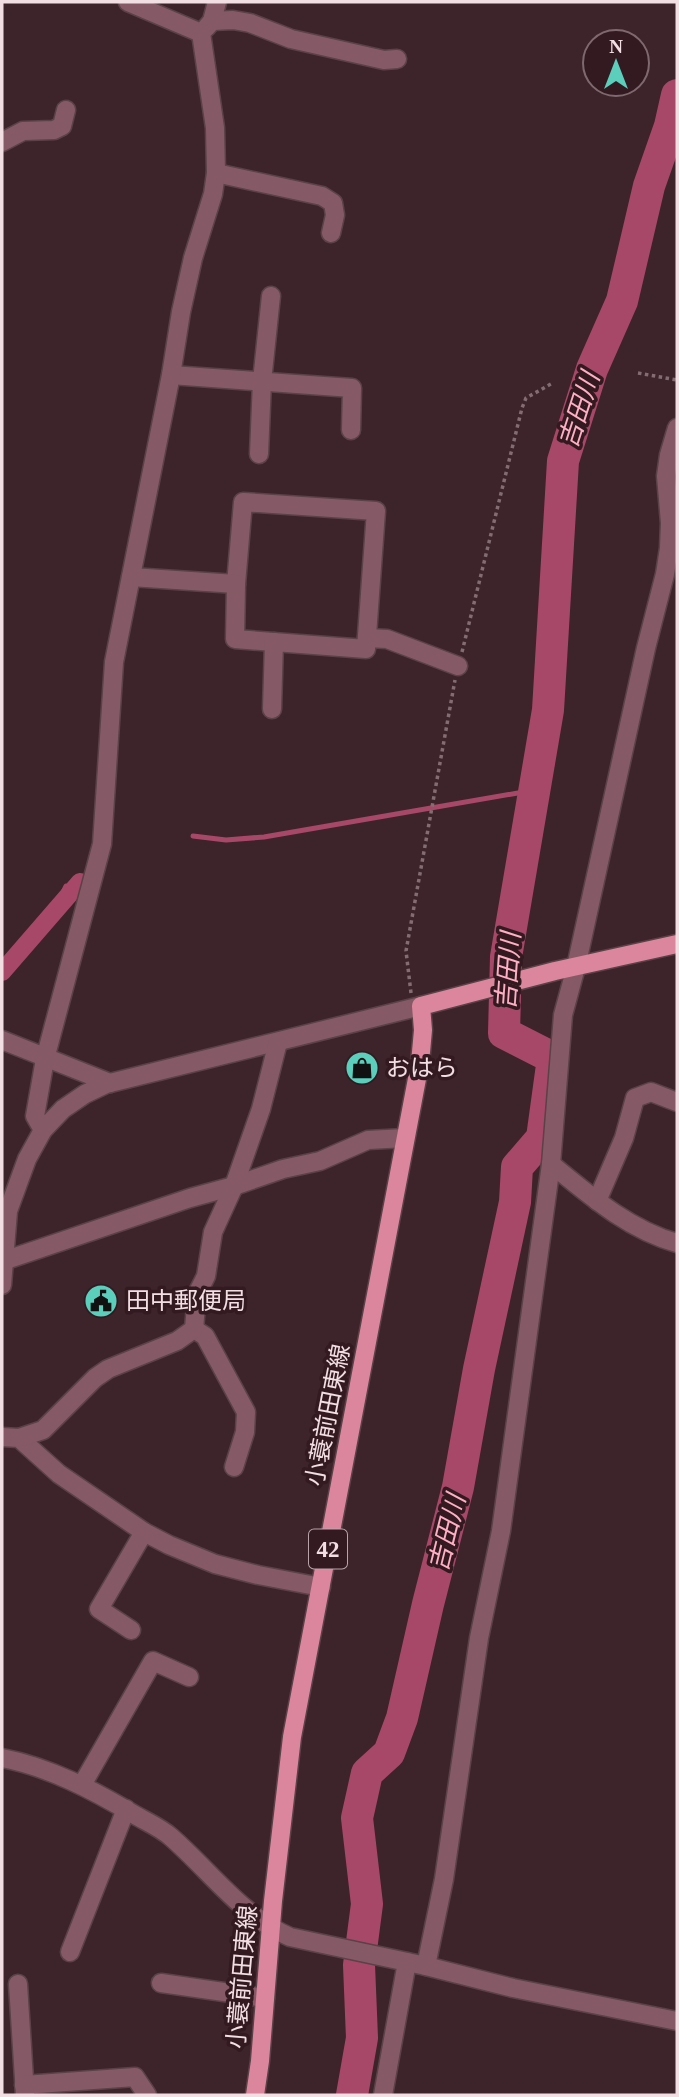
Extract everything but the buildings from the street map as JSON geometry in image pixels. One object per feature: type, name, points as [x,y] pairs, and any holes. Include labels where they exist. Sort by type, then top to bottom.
[{"type":"main road","points":[[417,1008],[555,971],[677,944]]},
{"type":"main road","name":"小蓑前田東線","points":[[255,2095],[292,1737],[420,1063],[423,1030],[417,1008]]},
{"type":"street","points":[[128,2],[207,27],[233,20],[250,23],[291,39],[384,60],[397,59]]},
{"type":"street","points":[[43,1130],[35,1116],[45,1059],[102,844],[114,662],[181,312],[193,258],[213,194],[216,173],[215,128],[207,27],[217,2]]},
{"type":"street","points":[[2,142],[23,131],[54,130],[62,126],[66,110]]},
{"type":"street","points":[[216,173],[322,196],[333,203],[335,215],[331,233]]},
{"type":"street","points":[[259,454],[262,381],[271,296]]},
{"type":"street","points":[[171,375],[352,388],[351,430]]},
{"type":"street","points":[[426,1966],[444,1879],[479,1638],[502,1531],[551,1164],[563,1015],[665,574],[670,523],[666,476],[677,428]]},
{"type":"street","points":[[243,502],[376,511],[366,649],[235,639],[236,584],[243,502]]},
{"type":"street","points":[[131,577],[236,584]]},
{"type":"street","points":[[366,638],[387,639],[458,666]]},
{"type":"street","points":[[272,709],[274,642]]},
{"type":"street","points":[[2,1285],[8,1211],[27,1159],[43,1130],[63,1109],[85,1094],[110,1083],[417,1008]]},
{"type":"street","points":[[2,1040],[110,1083]]},
{"type":"street","points":[[10,1437],[43,1430],[95,1378],[108,1369],[177,1341],[194,1329],[197,1294],[206,1276],[213,1232],[234,1186],[261,1109],[278,1042]]},
{"type":"street","points":[[597,1202],[624,1138],[635,1098],[651,1092],[677,1102]]},
{"type":"street","points":[[3,1261],[190,1198],[284,1169],[320,1161],[368,1140],[405,1138]]},
{"type":"street","points":[[551,1164],[597,1202],[659,1238],[677,1243]]},
{"type":"street","points":[[194,1329],[205,1336],[246,1412],[245,1432],[234,1467]]},
{"type":"street","points":[[10,1437],[144,1532],[169,1545],[215,1564],[321,1587]]},
{"type":"street","points":[[131,1630],[99,1609],[144,1532]]},
{"type":"street","points":[[82,1785],[153,1661],[189,1677]]},
{"type":"street","points":[[2,1758],[67,1778],[169,1835],[250,1913],[290,1937],[426,1966],[524,1991],[677,2021]]},
{"type":"street","points":[[70,1952],[125,1809]]},
{"type":"street","points":[[383,2095],[404,1962]]},
{"type":"street","points":[[161,1983],[265,1998]]},
{"type":"street","points":[[18,1984],[24,2090],[135,2077],[147,2095]]},
{"type":"path","points":[[638,373],[677,380]]},
{"type":"path","points":[[417,1008],[406,951],[458,666],[522,408],[526,398],[551,384]]},
{"type":"waterway","name":"吉田川","points":[[352,2095],[362,2038],[359,1965],[367,1904],[357,1818],[367,1773],[389,1753],[402,1718],[458,1487],[479,1369],[515,1202],[517,1167],[542,1138],[553,1058],[504,1033],[506,957],[548,710],[563,461],[592,369],[622,301],[649,186],[670,126],[677,95]]},
{"type":"waterway","points":[[193,836],[226,840],[264,837],[535,790]]},
{"type":"waterway","points":[[2,972],[80,882]]},
{"type":"waterway","points":[[53,913],[66,886]]},
{"type":"place","name":"おはら","points":[[362,1068]]},
{"type":"place","name":"田中郵便局","points":[[101,1301]]}]
